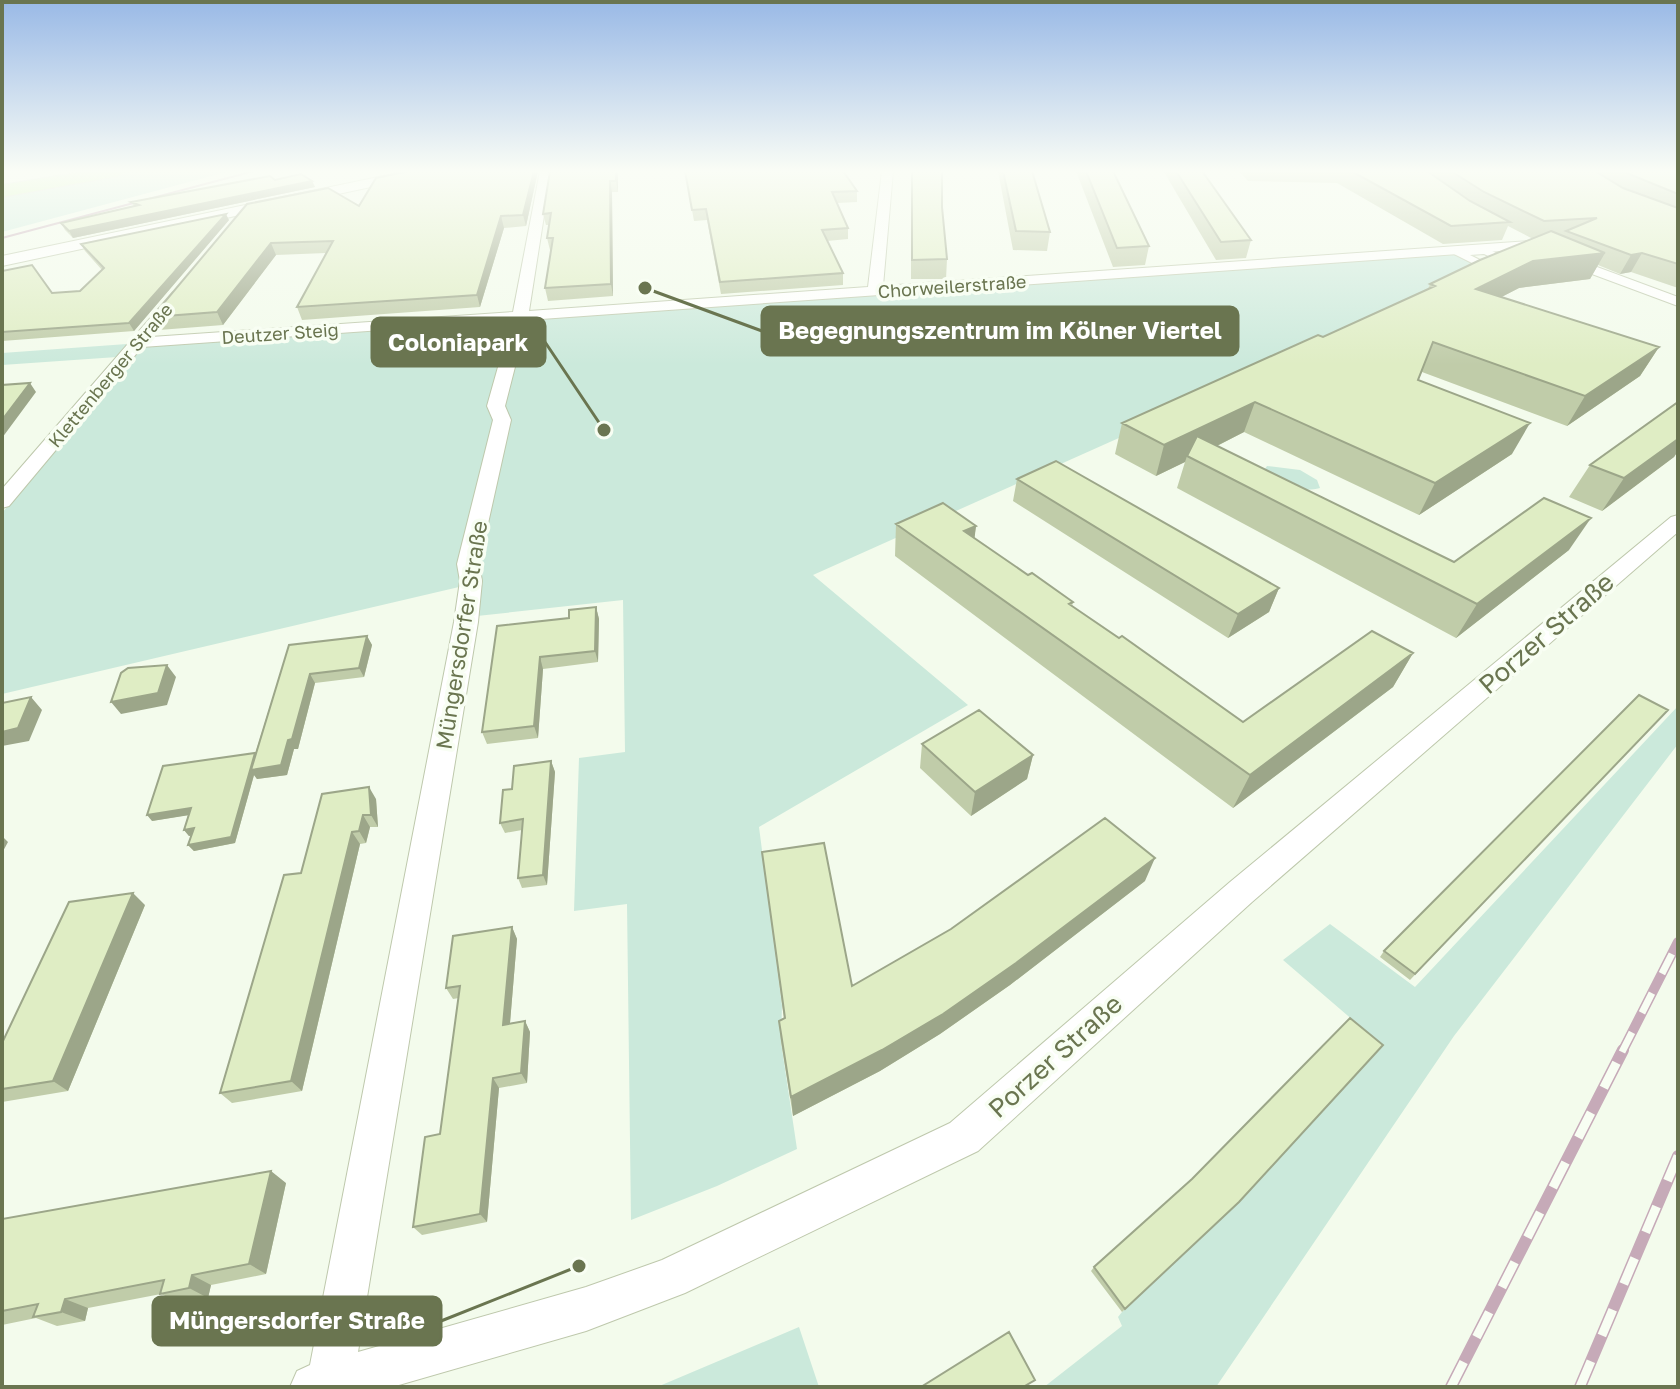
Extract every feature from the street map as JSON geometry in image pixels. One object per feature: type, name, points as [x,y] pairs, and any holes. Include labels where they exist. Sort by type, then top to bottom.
[{"type":"street","points":[[2,261],[140,236]]},
{"type":"street","name":"Müngersdorfer Straße","points":[[324,1386],[466,622],[471,581],[468,564],[502,420],[496,406],[520,317],[534,236]]},
{"type":"street","points":[[875,291],[881,236]]},
{"type":"street","points":[[1511,236],[1678,302]]},
{"type":"street","name":"Chorweilerstraße","points":[[520,317],[1529,245]]},
{"type":"street","name":"Klettenberger Straße","points":[[2,502],[191,279]]},
{"type":"street","name":"Deutzer Steig","points":[[137,343],[520,317]]},
{"type":"street","name":"Porzer Straße","points":[[324,1386],[586,1309],[670,1278],[964,1137],[1241,892],[1678,521]]},
{"type":"green space","points":[[1457,253],[1494,270],[813,575],[968,705],[759,827],[782,1005],[781,1042],[797,1149],[717,1186],[631,1220],[627,904],[574,911],[579,758],[625,752],[623,600],[477,616],[459,587],[2,694],[2,513],[141,346]]},
{"type":"green space","points":[[127,344],[117,357],[2,365],[2,353]]},
{"type":"green space","points":[[1267,466],[1300,470],[1317,480],[1320,488],[1304,490],[1290,486],[1265,469]]},
{"type":"green space","points":[[1678,706],[1678,744],[1454,1036],[1216,1387],[1044,1387],[1122,1326],[1118,1317],[1122,1312],[1236,1204],[1383,1046],[1283,960],[1330,924],[1415,987]]},
{"type":"green space","points":[[799,1327],[819,1387],[657,1387]]},
{"type":"building","points":[[121,236],[207,236],[129,323],[2,332],[2,271],[32,265],[52,293],[80,291],[104,268],[81,244]]},
{"type":"building","points":[[220,236],[495,236],[477,295],[297,307],[333,241],[271,243],[217,312],[152,317]]},
{"type":"building","points":[[611,236],[611,284],[545,288],[553,238],[547,238]]},
{"type":"building","points":[[711,236],[825,236],[843,273],[720,282]]},
{"type":"building","points":[[912,236],[945,236],[947,259],[912,260]]},
{"type":"building","points":[[1112,236],[1144,236],[1149,246],[1117,248]]},
{"type":"building","points":[[1217,236],[1248,236],[1251,240],[1221,242]]},
{"type":"building","points":[[1539,236],[1563,236],[1605,253],[1533,261],[1476,289],[1659,347],[1585,396],[1433,342],[1418,380],[1530,423],[1435,483],[1255,402],[1164,445],[1122,423],[1318,335],[1323,337],[1435,286],[1430,284]]},
{"type":"building","points":[[1579,236],[1678,236],[1678,264],[1642,253],[1631,255]]},
{"type":"building","points":[[30,383],[2,420],[2,385]]},
{"type":"building","points":[[1678,402],[1678,439],[1624,478],[1590,465]]},
{"type":"building","points":[[1197,436],[1454,562],[1544,498],[1591,518],[1477,604],[1187,456]]},
{"type":"building","points":[[1056,461],[1279,588],[1238,614],[1017,479]]},
{"type":"building","points":[[943,503],[976,526],[964,531],[1028,575],[1032,573],[1073,602],[1069,604],[1119,638],[1122,636],[1243,722],[1372,631],[1413,653],[1250,775],[896,524]]},
{"type":"building","points":[[596,607],[595,651],[540,657],[534,726],[482,732],[497,626],[569,618],[569,610]]},
{"type":"building","points":[[367,636],[359,668],[310,674],[292,739],[288,740],[281,765],[251,770],[289,645]]},
{"type":"building","points":[[167,665],[158,693],[111,702],[121,673],[128,668]]},
{"type":"building","points":[[1639,695],[1668,710],[1415,974],[1384,951]]},
{"type":"building","points":[[31,697],[18,728],[2,732],[2,703]]},
{"type":"building","points":[[979,710],[1033,755],[975,792],[922,744]]},
{"type":"building","points":[[255,753],[231,837],[188,845],[194,828],[184,830],[191,808],[147,815],[163,766]]},
{"type":"building","points":[[551,761],[543,875],[518,878],[523,819],[500,823],[503,790],[512,789],[514,766]]},
{"type":"building","points":[[369,787],[371,815],[363,815],[359,831],[352,832],[291,1081],[220,1093],[284,875],[301,873],[322,794]]},
{"type":"building","points":[[1105,818],[1155,858],[943,1014],[791,1097],[779,1021],[785,1018],[762,852],[824,843],[852,986],[951,929]]},
{"type":"building","points":[[133,893],[53,1081],[2,1089],[2,1043],[69,902]]},
{"type":"building","points":[[512,927],[503,1025],[525,1021],[521,1073],[493,1078],[480,1214],[413,1227],[425,1137],[440,1134],[460,986],[446,988],[453,936]]},
{"type":"building","points":[[1350,1018],[1383,1045],[1239,1202],[1125,1309],[1094,1267],[1192,1179]]},
{"type":"building","points":[[271,1171],[249,1264],[192,1275],[189,1288],[160,1294],[164,1280],[65,1299],[61,1312],[33,1317],[38,1304],[2,1311],[2,1219]]},
{"type":"building","points":[[1009,1332],[1035,1380],[1023,1387],[921,1387]]},
{"type":"tram line","points":[[2,238],[10,236]]},
{"type":"railway","points":[[1622,1052],[1678,942]]},
{"type":"railway","points":[[1451,1387],[1623,1050]]},
{"type":"railway","points":[[1580,1387],[1678,1156]]},
{"type":"place","name":"Begegnungszentrum im Kölner Viertel","points":[[645,288]]},
{"type":"place","name":"Coloniapark","points":[[604,430]]},
{"type":"place","name":"Müngersdorfer Straße","points":[[579,1266]]}]
